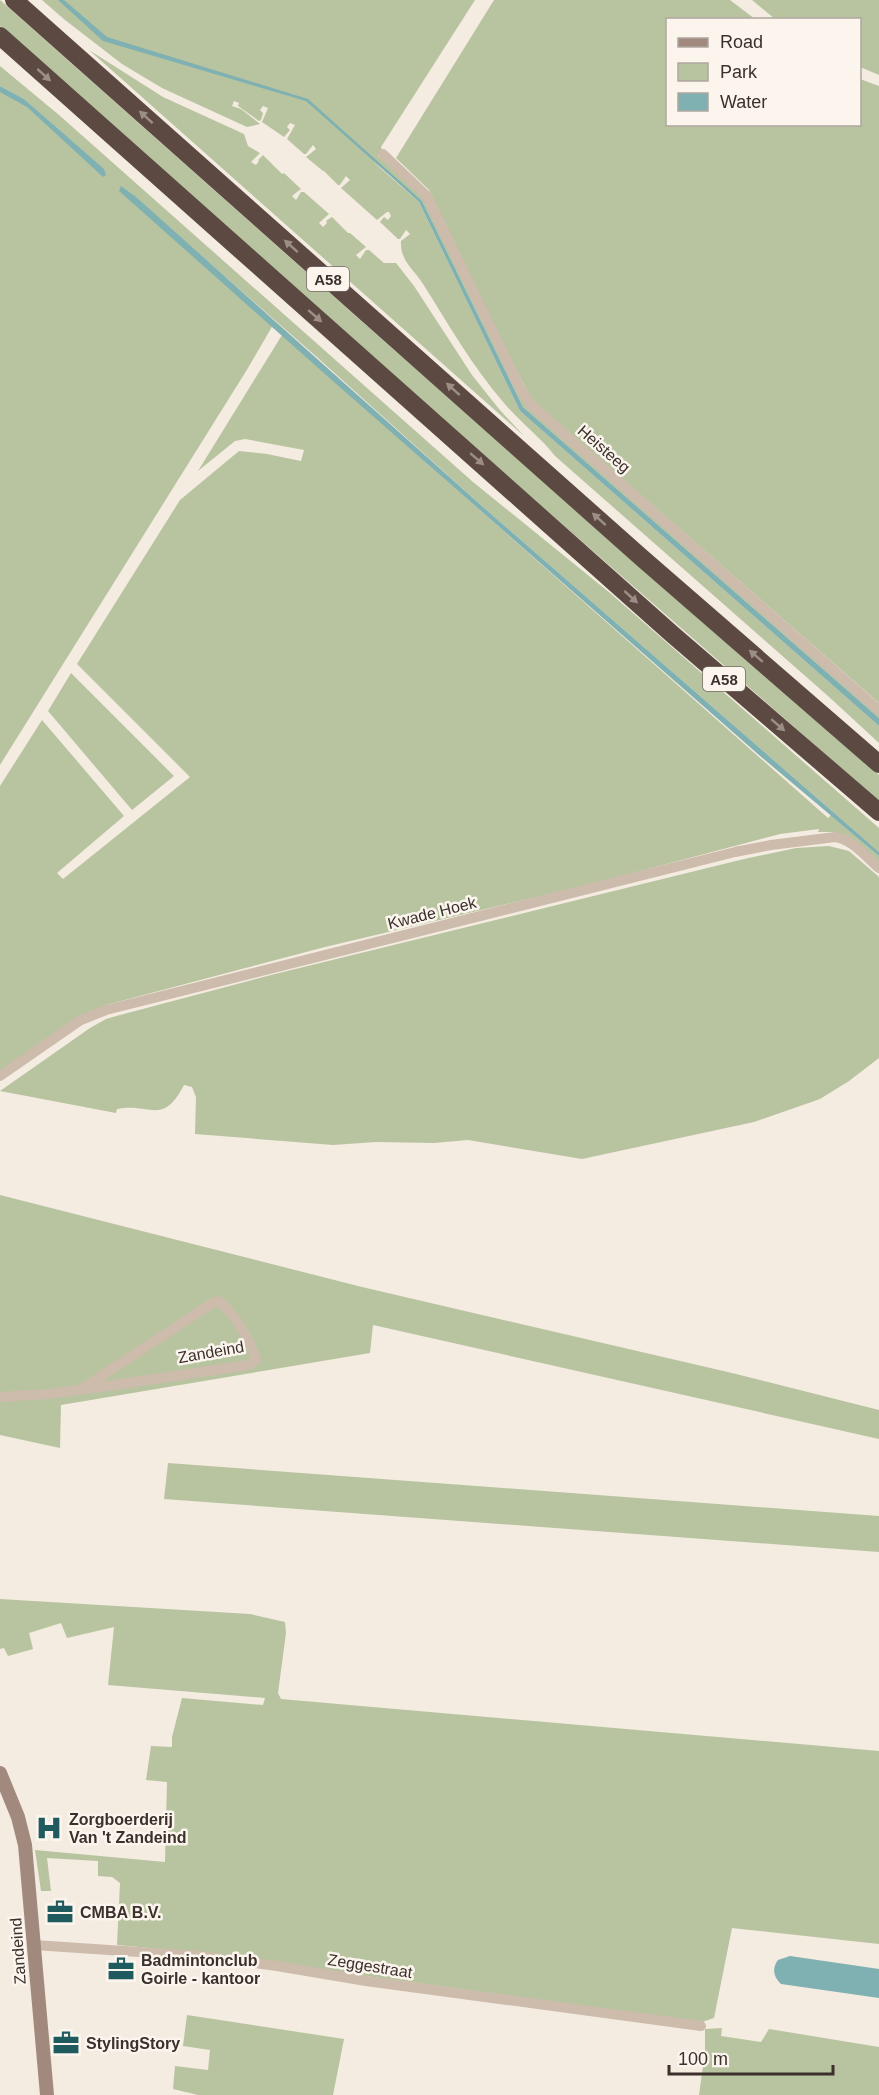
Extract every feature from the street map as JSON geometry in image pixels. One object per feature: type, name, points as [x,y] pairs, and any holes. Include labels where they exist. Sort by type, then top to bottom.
[{"type":"highway","name":"A58","points":[[14,0],[642,558],[879,764]]},
{"type":"highway","name":"A58","points":[[0,36],[672,634],[879,812]]},
{"type":"street","name":"Heisteeg","points":[[383,154],[427,196],[520,388],[531,405],[879,710]]},
{"type":"street","name":"Kwade Hoek","points":[[0,1076],[81,1020],[106,1010],[735,852],[835,837],[850,842],[879,868]]},
{"type":"street","name":"Zandeind","points":[[0,1397],[80,1390],[249,1365],[256,1360],[252,1346],[226,1306],[219,1301],[80,1390]]},
{"type":"street","name":"Zandeind","points":[[0,1773],[11,1799],[25,1845],[46,2095]]},
{"type":"street","name":"Zeggestraat","points":[[34,1944],[210,1958],[701,2026]]},
{"type":"green space","points":[[0,0],[393,349],[879,775],[879,801],[506,475],[0,26]]},
{"type":"green space","points":[[42,0],[475,0],[381,147],[382,150],[378,156],[422,194],[521,395],[879,714],[879,718],[523,407],[422,201],[370,159],[419,202],[520,411],[879,726],[879,743],[555,456],[510,410],[471,360],[405,259],[401,241],[410,234],[406,230],[398,239],[380,222],[384,217],[388,220],[391,216],[389,212],[377,220],[341,188],[350,180],[346,176],[338,185],[306,157],[316,149],[313,145],[304,154],[287,139],[295,125],[290,123],[287,127],[290,130],[284,137],[262,122],[268,108],[263,106],[260,110],[263,113],[259,121],[234,101],[232,106],[241,109],[260,124],[247,127],[162,88],[122,64]]},
{"type":"green space","points":[[494,0],[730,0],[754,18],[666,18],[666,126],[861,126],[861,79],[879,86],[879,703],[532,400],[483,306],[429,190],[396,158]]},
{"type":"green space","points":[[752,0],[879,0],[879,75],[861,67],[861,18],[774,18]]},
{"type":"green space","points":[[89,50],[163,97],[244,134],[248,146],[260,153],[251,162],[256,165],[263,155],[282,174],[284,173],[301,189],[292,196],[296,200],[301,192],[304,192],[329,214],[319,223],[323,227],[332,217],[366,247],[356,255],[360,259],[366,250],[369,250],[384,263],[396,263],[414,286],[472,375],[524,436]]},
{"type":"green space","points":[[0,66],[59,115],[473,482],[610,593],[879,828],[879,852],[483,507],[122,186],[273,325],[0,765],[0,89],[20,101],[106,172],[24,99],[0,86]]},
{"type":"green space","points":[[282,335],[828,818],[831,815],[879,856],[879,865],[836,832],[818,832],[819,829],[780,834],[591,884],[325,947],[106,1005],[0,1073],[0,786],[42,720],[124,816],[57,873],[63,879],[190,777],[77,664],[180,500],[239,451],[301,461],[304,450],[245,439],[235,441],[198,471]]},
{"type":"green space","points":[[71,673],[174,776],[132,810],[48,711]]},
{"type":"green space","points":[[829,846],[849,851],[879,877],[879,1058],[820,1099],[754,1122],[582,1159],[468,1140],[333,1145],[195,1134],[196,1097],[192,1087],[184,1085],[176,1098],[162,1109],[117,1109],[116,1113],[0,1091],[106,1019],[271,975],[744,859],[796,848]]},
{"type":"green space","points":[[0,1195],[362,1287],[732,1373],[879,1410],[879,1439],[373,1325],[370,1353],[61,1405],[60,1448],[0,1435]]},
{"type":"green space","points":[[168,1463],[879,1516],[879,1552],[164,1499]]},
{"type":"green space","points":[[0,1599],[250,1614],[285,1622],[286,1633],[278,1693],[281,1699],[879,1751],[879,1944],[732,1928],[714,2018],[702,2022],[183,1951],[117,1945],[120,1883],[112,1877],[98,1876],[98,1861],[47,1858],[51,1891],[41,1891],[35,1850],[165,1862],[167,1782],[146,1780],[151,1746],[172,1747],[172,1737],[182,1698],[263,1705],[265,1698],[108,1685],[114,1627],[67,1638],[61,1623],[29,1633],[33,1649],[8,1656],[4,1648],[0,1649]]},
{"type":"green space","points":[[187,2015],[344,2039],[333,2095],[198,2095],[173,2089],[175,2066],[208,2070],[210,2050],[183,2046]]},
{"type":"green space","points":[[722,2028],[721,2036],[761,2042],[769,2029],[879,2047],[879,2095],[699,2095],[705,2051],[705,2029]]},
{"type":"water","points":[[58,0],[64,0],[107,37],[308,99],[422,201],[523,407],[879,718],[879,726],[520,411],[419,202],[306,101],[103,41]]},
{"type":"water","points":[[0,86],[24,99],[104,169],[106,175],[103,177],[27,107],[0,92]]},
{"type":"water","points":[[121,186],[483,507],[879,852],[879,856],[759,755],[334,382],[119,191]]},
{"type":"water","points":[[790,1956],[879,1969],[879,1998],[781,1984],[774,1972],[775,1966],[778,1960]]},
{"type":"place","name":"Zorgboerderij Van 't Zandeind","points":[[49,1828]]},
{"type":"place","name":"CMBA B.V.","points":[[60,1912]]},
{"type":"place","name":"Badmintonclub Goirle - kantoor","points":[[121,1969]]},
{"type":"place","name":"StylingStory","points":[[66,2043]]}]
